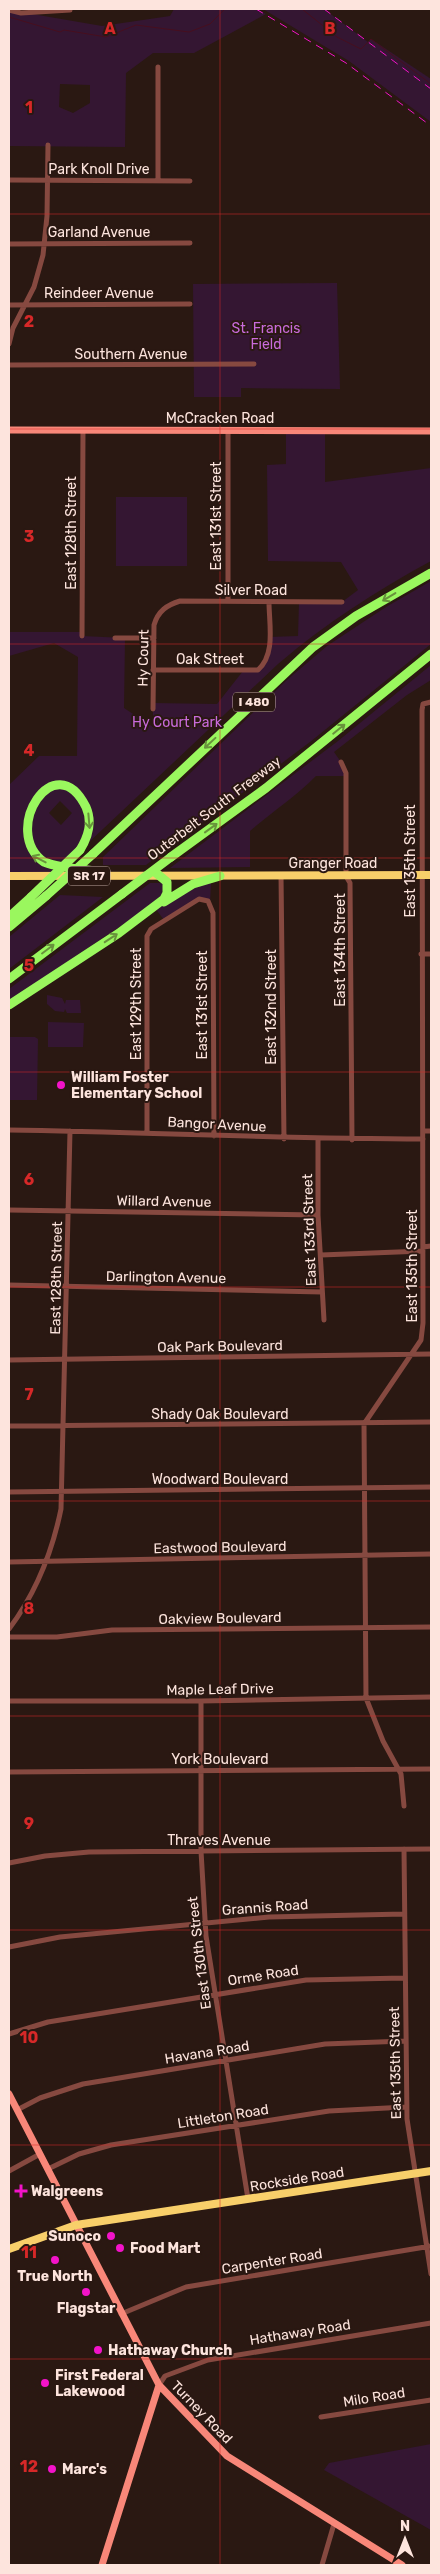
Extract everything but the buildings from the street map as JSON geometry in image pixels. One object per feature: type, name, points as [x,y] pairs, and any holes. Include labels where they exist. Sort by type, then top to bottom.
[{"type":"highway","name":"I 480","points":[[9,927],[93,854],[313,647],[356,616],[431,572]]},
{"type":"highway","name":"Outerbelt South Freeway","points":[[9,979],[266,788],[431,654]]},
{"type":"highway","points":[[9,916],[80,850],[88,836],[90,823],[87,810],[80,798],[65,788],[52,786],[38,789],[27,795]]},
{"type":"highway","points":[[21,845],[31,855],[48,864],[104,872]]},
{"type":"highway","points":[[139,918],[166,896],[168,885],[158,874]]},
{"type":"highway","points":[[9,1005],[186,888],[220,876]]},
{"type":"main road","name":"Granger Road","points":[[12,876],[104,872],[220,876],[431,875]]},
{"type":"main road","name":"Granger Road","points":[[12,876],[223,872],[235,875]]},
{"type":"main road","name":"Rockside Road","points":[[9,2247],[76,2225],[151,2216],[167,2211],[431,2171]]},
{"type":"street","points":[[9,10],[21,13],[70,10]]},
{"type":"street","points":[[158,67],[158,180]]},
{"type":"street","points":[[9,344],[13,328],[40,271],[48,180],[48,144]]},
{"type":"street","name":"Park Knoll Drive","points":[[9,180],[190,181]]},
{"type":"street","name":"Garland Avenue","points":[[9,244],[190,244]]},
{"type":"street","name":"Reindeer Avenue","points":[[9,304],[190,304]]},
{"type":"street","name":"Southern Avenue","points":[[9,365],[254,364]]},
{"type":"street","name":"McCracken Road","points":[[9,430],[431,431]]},
{"type":"street","name":"East 128th Street","points":[[82,636],[83,430]]},
{"type":"street","name":"East 131st Street","points":[[228,431],[228,601]]},
{"type":"street","name":"Silver Road","points":[[163,610],[180,601],[342,602]]},
{"type":"street","name":"Oak Street","points":[[153,670],[258,670],[269,655],[269,602]]},
{"type":"street","name":"Hy Court","points":[[153,709],[154,625],[157,615],[163,610]]},
{"type":"street","points":[[115,638],[154,638]]},
{"type":"street","name":"East 135th Street","points":[[364,1424],[421,1340],[423,1323],[422,710],[428,702]]},
{"type":"street","name":"East 134th Street","points":[[341,762],[346,773],[346,876],[350,883],[352,1140]]},
{"type":"street","name":"East 132nd Street","points":[[281,875],[284,1139]]},
{"type":"street","name":"East 129th Street","points":[[148,1132],[147,936],[151,929],[195,901],[204,900],[210,904]]},
{"type":"street","name":"East 131st Street","points":[[210,904],[213,912],[214,1136]]},
{"type":"street","points":[[421,954],[431,954]]},
{"type":"street","name":"Bangor Avenue","points":[[9,1130],[148,1132],[318,1140],[423,1139]]},
{"type":"street","name":"East 128th Street","points":[[9,1630],[28,1601],[47,1562],[58,1521],[62,1491],[70,1131]]},
{"type":"street","points":[[423,1131],[431,1131]]},
{"type":"street","name":"East 133rd Street","points":[[318,1140],[318,1215],[322,1255],[324,1320]]},
{"type":"street","name":"Willard Avenue","points":[[9,1210],[318,1215]]},
{"type":"street","points":[[322,1255],[423,1249],[431,1246]]},
{"type":"street","name":"Darlington Avenue","points":[[9,1286],[322,1292]]},
{"type":"street","name":"Oak Park Boulevard","points":[[9,1360],[431,1354]]},
{"type":"street","name":"Shady Oak Boulevard","points":[[9,1426],[431,1422]]},
{"type":"street","points":[[364,1424],[366,1698],[383,1741],[399,1769],[402,1778],[404,1806]]},
{"type":"street","name":"Woodward Boulevard","points":[[9,1492],[431,1487]]},
{"type":"street","name":"Eastwood Boulevard","points":[[9,1562],[431,1554]]},
{"type":"street","name":"Oakview Boulevard","points":[[9,1637],[57,1637],[112,1630],[431,1627]]},
{"type":"street","name":"Maple Leaf Drive","points":[[9,1701],[201,1701],[431,1696]]},
{"type":"street","name":"East 130th Street","points":[[201,1701],[201,1851],[205,1922],[214,1994],[248,2199]]},
{"type":"street","name":"York Boulevard","points":[[9,1772],[431,1769]]},
{"type":"street","name":"Thraves Avenue","points":[[9,1863],[74,1853],[431,1849]]},
{"type":"street","name":"East 135th Street","points":[[404,1850],[406,2106],[429,2247],[431,2274]]},
{"type":"street","name":"Grannis Road","points":[[9,1947],[60,1937],[288,1915],[404,1914]]},
{"type":"street","name":"Orme Road","points":[[9,2034],[48,2022],[306,1980],[404,1978]]},
{"type":"street","name":"Havana Road","points":[[18,2110],[40,2098],[84,2084],[325,2044],[405,2041]]},
{"type":"street","name":"Turney Road","points":[[9,2096],[18,2110],[159,2385],[227,2456],[402,2565]]},
{"type":"street","name":"Littleton Road","points":[[48,2169],[100,2147],[329,2111],[406,2106]]},
{"type":"street","points":[[9,2171],[40,2154]]},
{"type":"street","name":"Carpenter Road","points":[[121,2314],[186,2287],[429,2247]]},
{"type":"street","name":"Hathaway Road","points":[[159,2385],[165,2376],[208,2360],[431,2323]]},
{"type":"street","points":[[102,2565],[159,2385]]},
{"type":"street","name":"Milo Road","points":[[321,2417],[431,2400]]},
{"type":"street","points":[[322,2565],[334,2524]]},
{"type":"green space","points":[[174,9],[256,9],[266,14],[194,53],[153,53],[126,73],[125,147],[9,146],[9,10],[102,26],[170,16]],"holes":[[[60,84],[90,85],[90,103],[73,113],[59,107]]]},
{"type":"green space","points":[[263,9],[324,9],[368,42],[371,39],[431,79],[431,122],[349,61]]},
{"type":"green space","name":"St. Francis Field","points":[[337,283],[340,389],[241,388],[241,397],[194,397],[193,284]]},
{"type":"green space","name":"Hy Court Park","points":[[286,431],[325,431],[325,482],[431,468],[431,561],[352,608],[278,664],[51,878],[9,876],[9,785],[39,756],[77,756],[78,657],[54,643],[9,656],[9,632],[82,632],[82,636],[125,638],[124,708],[153,727],[153,703],[217,704],[243,671],[249,671],[264,664],[269,637],[298,636],[299,602],[342,602],[358,590],[341,562],[268,561],[267,465],[286,464]],"holes":[[[60,801],[72,813],[61,825],[49,813]]]},
{"type":"green space","points":[[116,497],[187,497],[187,566],[116,566]]},
{"type":"green space","points":[[431,581],[431,644],[310,742],[146,865],[103,865],[103,857],[287,680],[327,646],[386,607]]},
{"type":"green space","points":[[431,665],[431,680],[407,695],[334,752],[341,762],[346,776],[316,776],[250,831],[250,867],[170,868],[338,741]]},
{"type":"green space","points":[[211,882],[210,904],[199,899],[164,920],[155,908],[186,888]]},
{"type":"green space","points":[[150,883],[164,883],[161,899],[9,1001],[9,989]]},
{"type":"green space","points":[[60,895],[103,897],[9,969],[9,937]]},
{"type":"green space","points":[[47,995],[62,998],[65,1004],[66,1000],[80,1000],[81,1013],[67,1013],[65,1009],[64,1012],[55,1011],[47,1004]]},
{"type":"green space","points":[[48,1022],[84,1023],[83,1047],[48,1047]]},
{"type":"green space","points":[[9,1037],[35,1037],[38,1039],[37,1100],[9,1100]]},
{"type":"green space","points":[[431,2444],[431,2530],[324,2470],[329,2463]]},
{"type":"waterway","points":[[9,17],[60,32],[64,30],[106,37],[136,25],[189,32],[210,24],[225,9]]},
{"type":"waterway","points":[[302,9],[337,37],[361,49],[371,39],[431,84]]},
{"type":"railway","points":[[256,9],[346,63],[431,126]]},
{"type":"railway","points":[[324,9],[431,89]]},
{"type":"place","name":"William Foster Elementary School","points":[[61,1085]]},
{"type":"place","name":"Walgreens","points":[[21,2191]]},
{"type":"place","name":"Sunoco","points":[[111,2236]]},
{"type":"place","name":"Food Mart","points":[[120,2248]]},
{"type":"place","name":"True North","points":[[55,2260]]},
{"type":"place","name":"Flagstar","points":[[86,2292]]},
{"type":"place","name":"Hathaway Church","points":[[98,2350]]},
{"type":"place","name":"First Federal Lakewood","points":[[45,2383]]},
{"type":"place","name":"Marc's","points":[[52,2469]]}]
